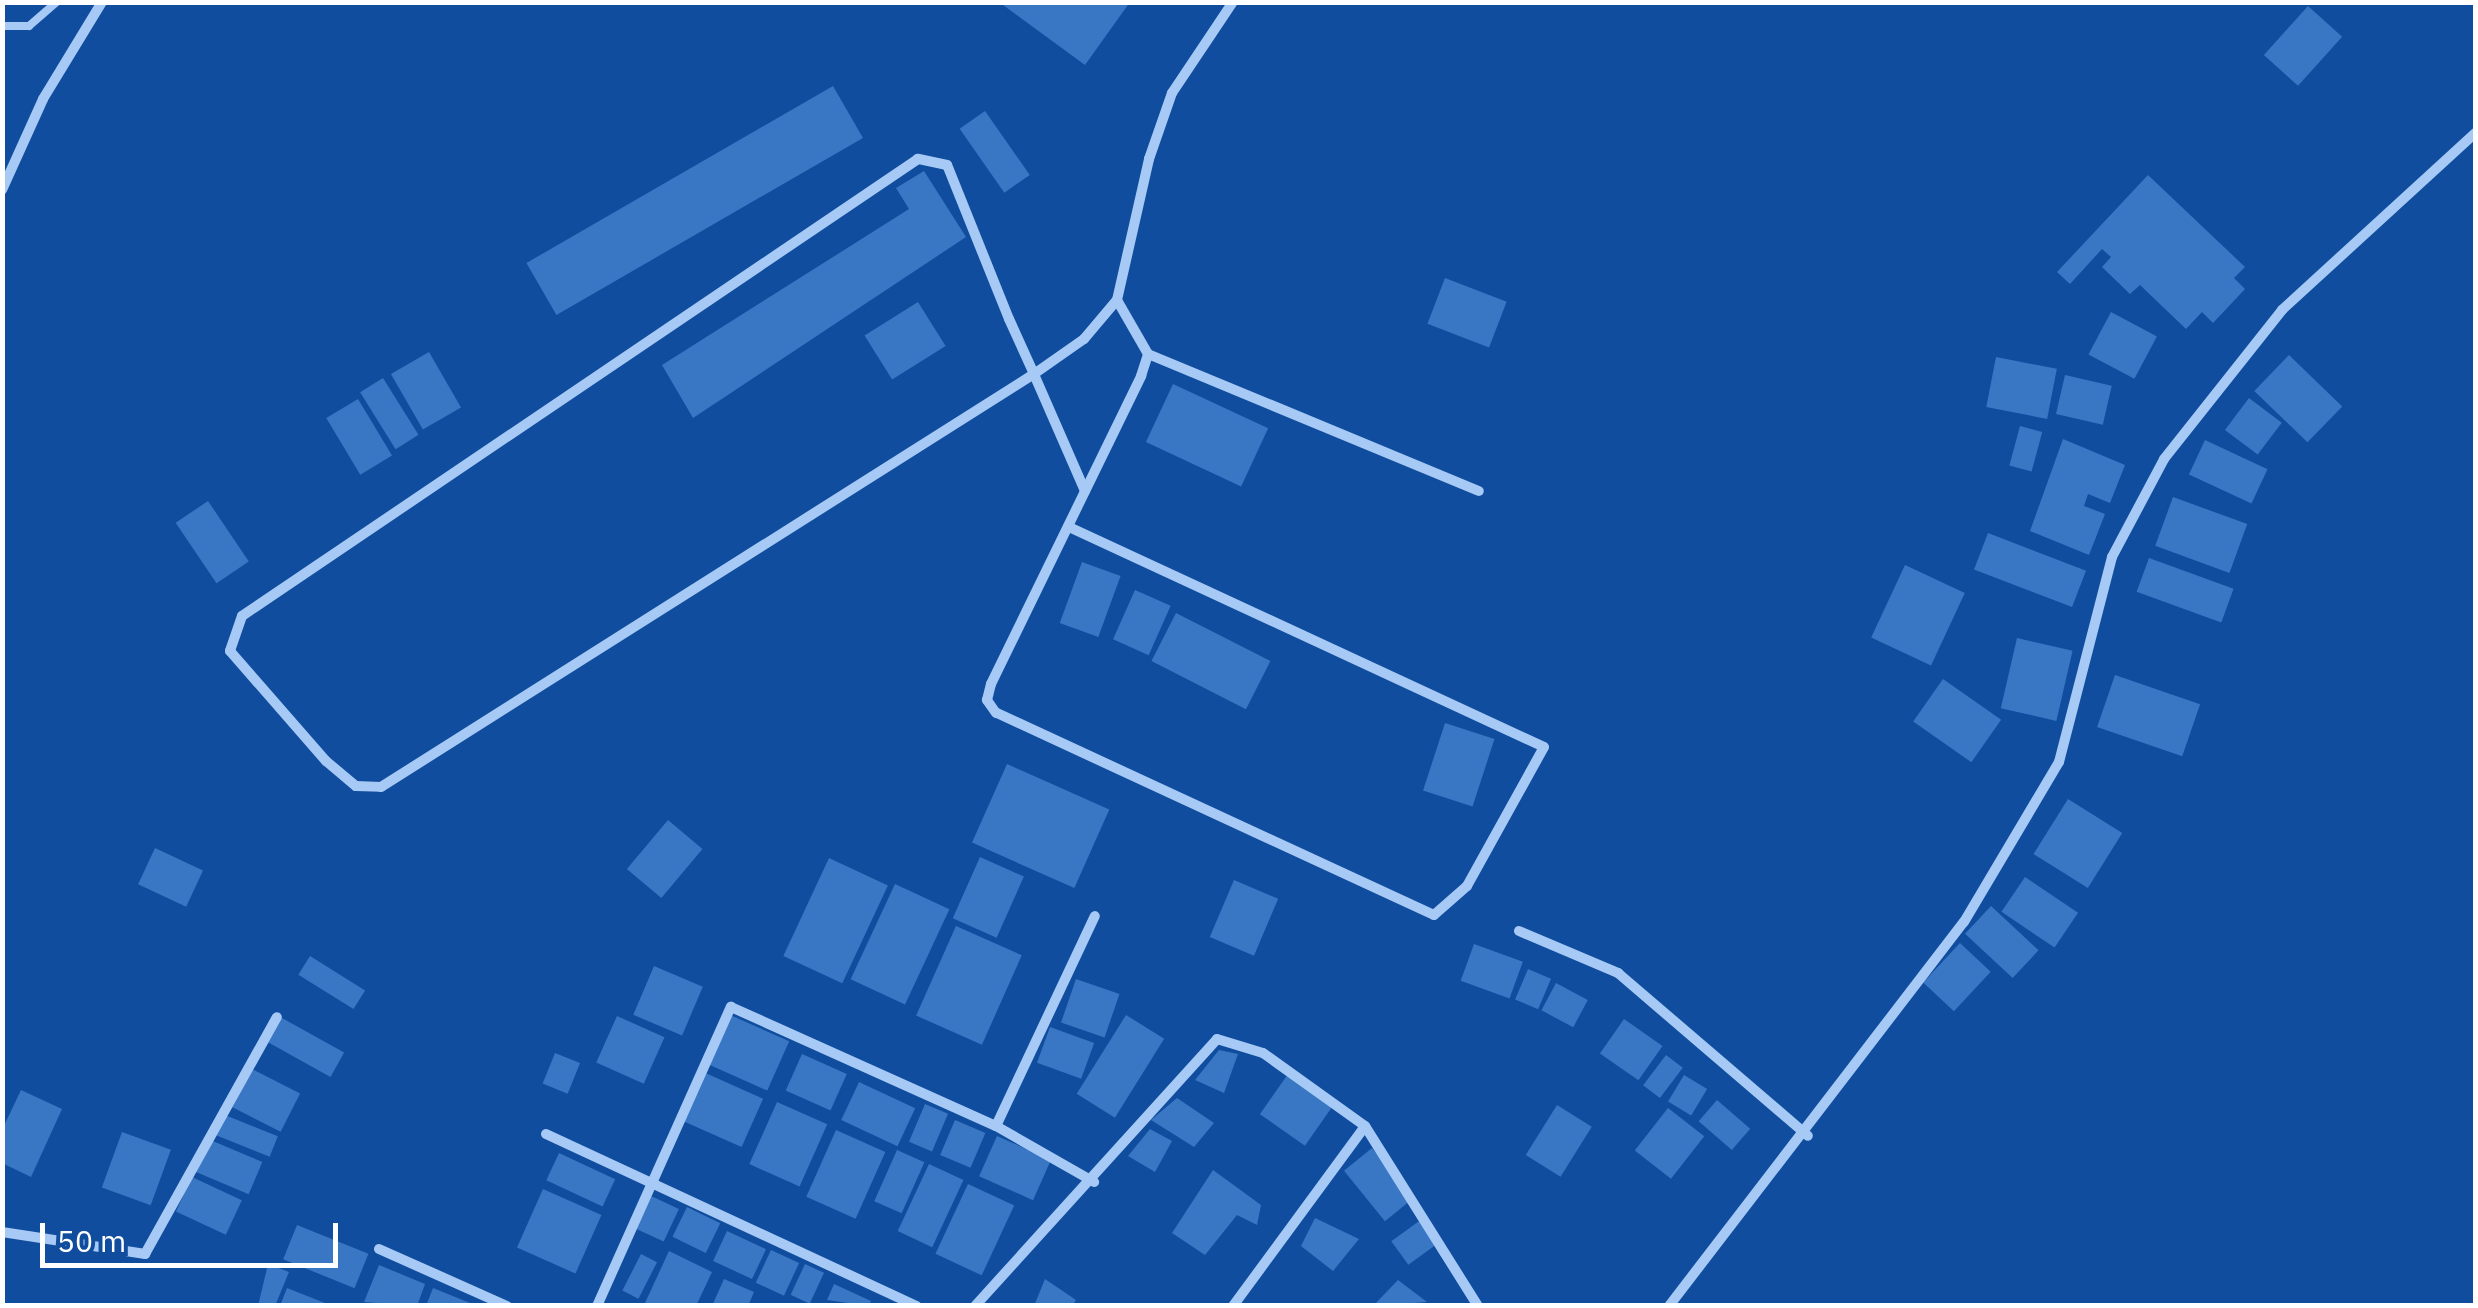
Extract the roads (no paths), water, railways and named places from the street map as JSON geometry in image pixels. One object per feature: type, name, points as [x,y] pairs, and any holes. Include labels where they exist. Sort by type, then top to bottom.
[{"type":"street","points":[[2,190],[51,83],[102,2]]},
{"type":"street","points":[[1086,491],[1034,374],[947,166],[918,159],[242,616],[230,652],[326,761],[356,786],[381,787],[1034,374],[1084,338],[1117,300],[1172,93],[1233,2]]},
{"type":"street","points":[[1669,1306],[1808,1136],[1964,922],[2059,762],[2112,557],[2164,460],[2282,310],[2476,132]]},
{"type":"street","points":[[1117,300],[1148,354],[1479,491]]},
{"type":"street","points":[[1068,527],[1544,747],[1467,886],[1434,915],[996,713],[991,684],[1148,354]]},
{"type":"street","points":[[996,1126],[1095,916]]},
{"type":"street","points":[[1519,932],[1618,973],[1808,1136]]},
{"type":"street","points":[[597,1306],[731,1007],[996,1126],[1094,1182]]},
{"type":"street","points":[[2,1232],[146,1254],[277,1017]]},
{"type":"street","points":[[975,1306],[1094,1182],[1217,1039],[1263,1053],[1365,1126],[1478,1306]]},
{"type":"street","points":[[1233,1306],[1365,1126]]},
{"type":"street","points":[[546,1134],[653,1178],[917,1306]]},
{"type":"street","points":[[379,1249],[507,1306]]},
{"type":"lane","points":[[2,26],[29,26],[57,2]]}]
